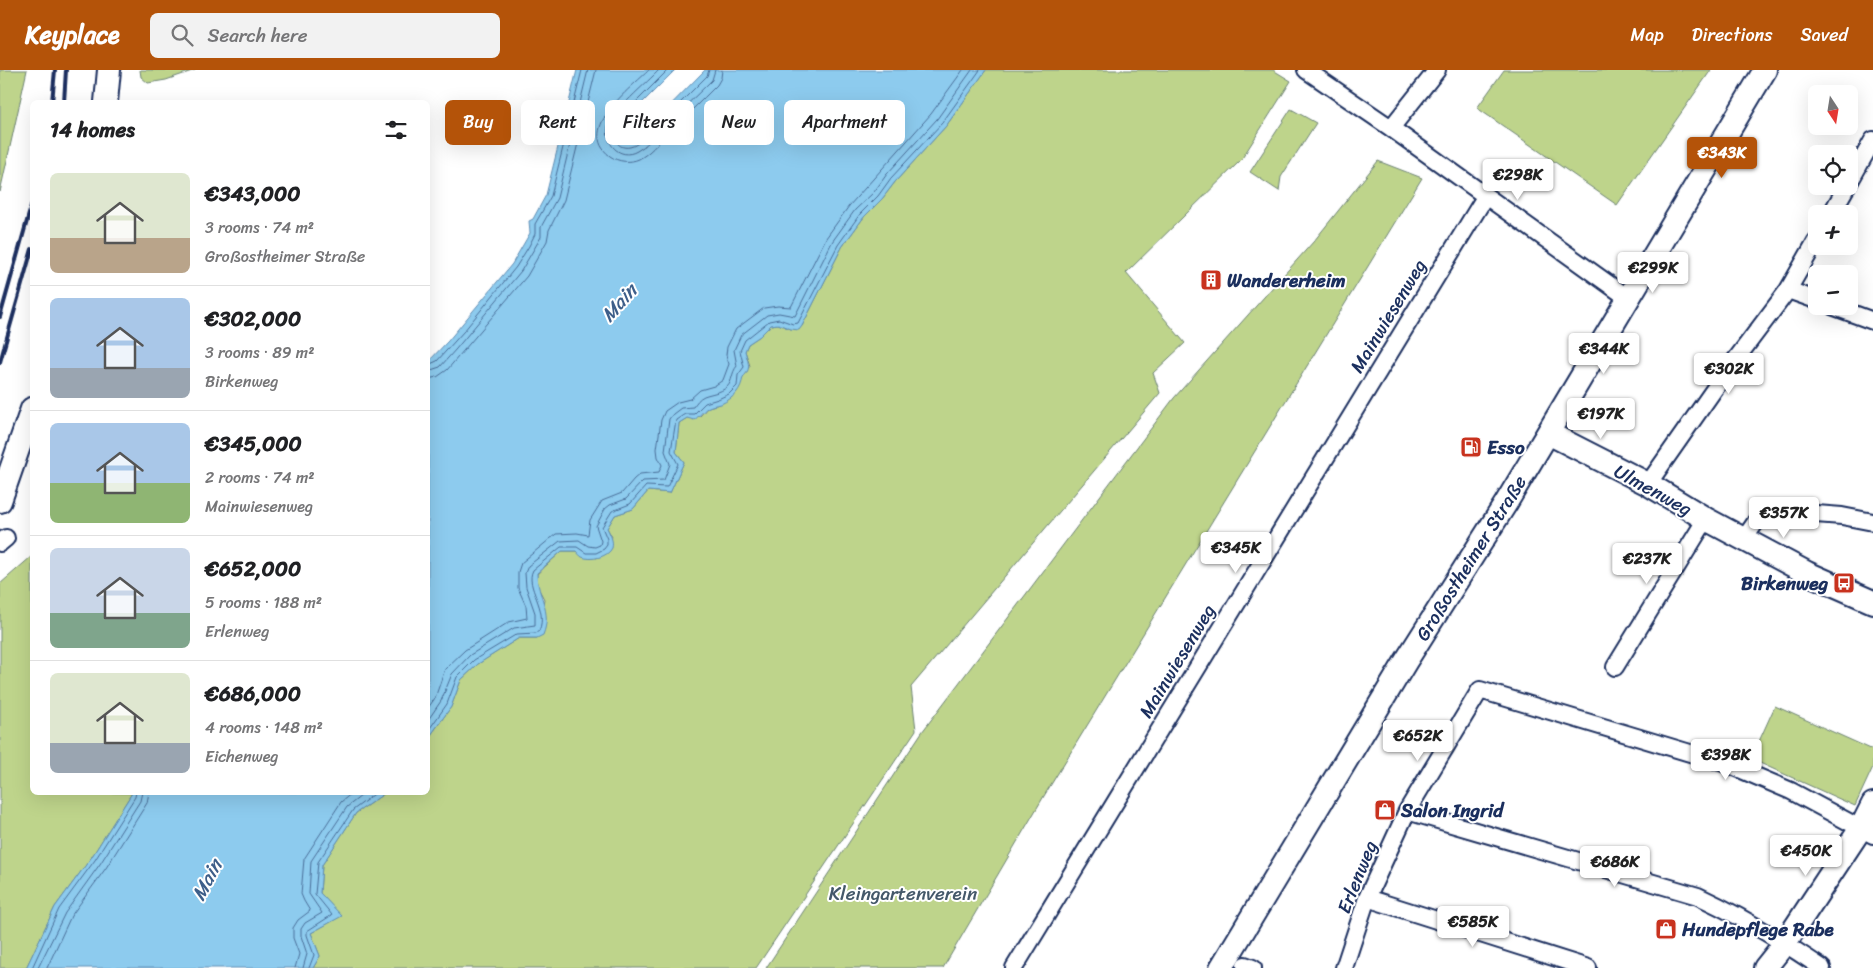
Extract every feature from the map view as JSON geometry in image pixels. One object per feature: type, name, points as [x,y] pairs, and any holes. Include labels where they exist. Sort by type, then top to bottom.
[{"type":"main road","points":[[106,100],[109,70]]},
{"type":"main road","name":"Großostheimer Straße","points":[[1220,968],[1401,669],[1506,503],[1765,70]]},
{"type":"main road","points":[[0,500],[30,415]]},
{"type":"main road","name":"Ulmenweg","points":[[1548,433],[1648,484],[1706,519],[1807,573],[1873,602]]},
{"type":"main road","points":[[1766,968],[1867,831],[1873,804]]},
{"type":"street","points":[[1306,70],[1391,128],[1628,298]]},
{"type":"street","points":[[1391,128],[1437,70]]},
{"type":"street","points":[[1858,167],[1873,140]]},
{"type":"street","name":"Mainwiesenweg","points":[[1014,968],[1485,197]]},
{"type":"street","points":[[1648,484],[1727,371],[1788,290],[1808,255]]},
{"type":"street","points":[[1788,290],[1808,297]]},
{"type":"street","points":[[1857,315],[1873,321]]},
{"type":"street","points":[[1744,539],[1764,510],[1842,516],[1873,522]]},
{"type":"street","name":"Ulmenweg","points":[[1616,667],[1706,519]]},
{"type":"street","name":"Erlenweg","points":[[1344,968],[1367,898],[1407,811],[1480,690],[1730,765],[1791,791],[1867,831]]},
{"type":"street","points":[[1407,811],[1698,896],[1785,943],[1822,968]]},
{"type":"street","points":[[1367,898],[1588,968]]},
{"type":"green space","points":[[0,70],[27,70],[0,192]]},
{"type":"green space","points":[[140,70],[195,70],[166,80],[148,83],[141,77]]},
{"type":"green space","points":[[986,70],[1273,70],[1291,81],[1241,160],[1126,273],[1185,343],[1153,373],[1160,393],[911,687],[916,730],[756,968],[313,968],[320,956],[311,933],[341,916],[320,893],[322,865],[356,813],[382,795],[430,795],[430,736],[451,707],[461,680],[478,664],[519,638],[537,638],[544,599],[537,586],[537,574],[562,551],[576,551],[597,558],[612,537],[607,528],[615,515],[633,509],[648,491],[670,493],[684,462],[676,452],[679,423],[687,418],[700,416],[708,407],[720,404],[750,366],[745,351],[748,344],[771,325],[778,324],[791,329],[802,326],[842,247],[864,217],[946,126]]},
{"type":"green space","points":[[1504,70],[1711,70],[1617,205],[1477,108]]},
{"type":"green space","points":[[1291,109],[1316,123],[1281,177],[1279,191],[1250,172]]},
{"type":"green space","name":"Kleingartenverein","points":[[1378,161],[1422,178],[1044,796],[943,968],[766,968],[922,732],[1174,398],[1314,241]]},
{"type":"green space","points":[[30,558],[30,795],[131,795],[91,858],[55,907],[26,968],[0,968],[0,584]]},
{"type":"green space","points":[[1775,706],[1873,750],[1873,767],[1855,806],[1751,759]]},
{"type":"water","name":"Main","points":[[577,70],[675,70],[645,100],[605,100],[605,145],[694,145],[694,100],[675,100],[705,70],[986,70],[946,126],[864,217],[842,247],[799,330],[778,324],[771,325],[748,344],[745,351],[748,371],[743,377],[741,386],[736,393],[726,402],[707,408],[694,420],[687,418],[679,423],[676,452],[684,462],[670,493],[648,491],[633,509],[615,515],[607,528],[612,548],[607,554],[590,559],[582,557],[576,551],[562,551],[537,573],[546,618],[543,635],[537,638],[519,638],[478,664],[461,680],[451,707],[430,736],[430,360],[512,264],[530,233],[529,221],[533,219],[546,195],[558,145],[595,145],[595,100],[570,100]]},
{"type":"water","name":"Main","points":[[131,795],[382,795],[356,813],[322,865],[320,893],[342,916],[311,933],[320,956],[313,968],[26,968],[55,907],[91,858]]},
{"type":"railway","points":[[52,100],[55,70]]},
{"type":"railway","points":[[64,100],[66,70]]},
{"type":"railway","points":[[0,317],[30,210]]},
{"type":"railway","points":[[0,362],[30,256]]},
{"type":"place","name":"Wandererheim","points":[[1211,280]]},
{"type":"place","name":"Esso","points":[[1471,447]]},
{"type":"place","name":"Birkenweg","points":[[1844,583]]},
{"type":"place","name":"Salon Ingrid","points":[[1385,810]]},
{"type":"place","name":"Hundepflege Rabe","points":[[1666,929]]}]
